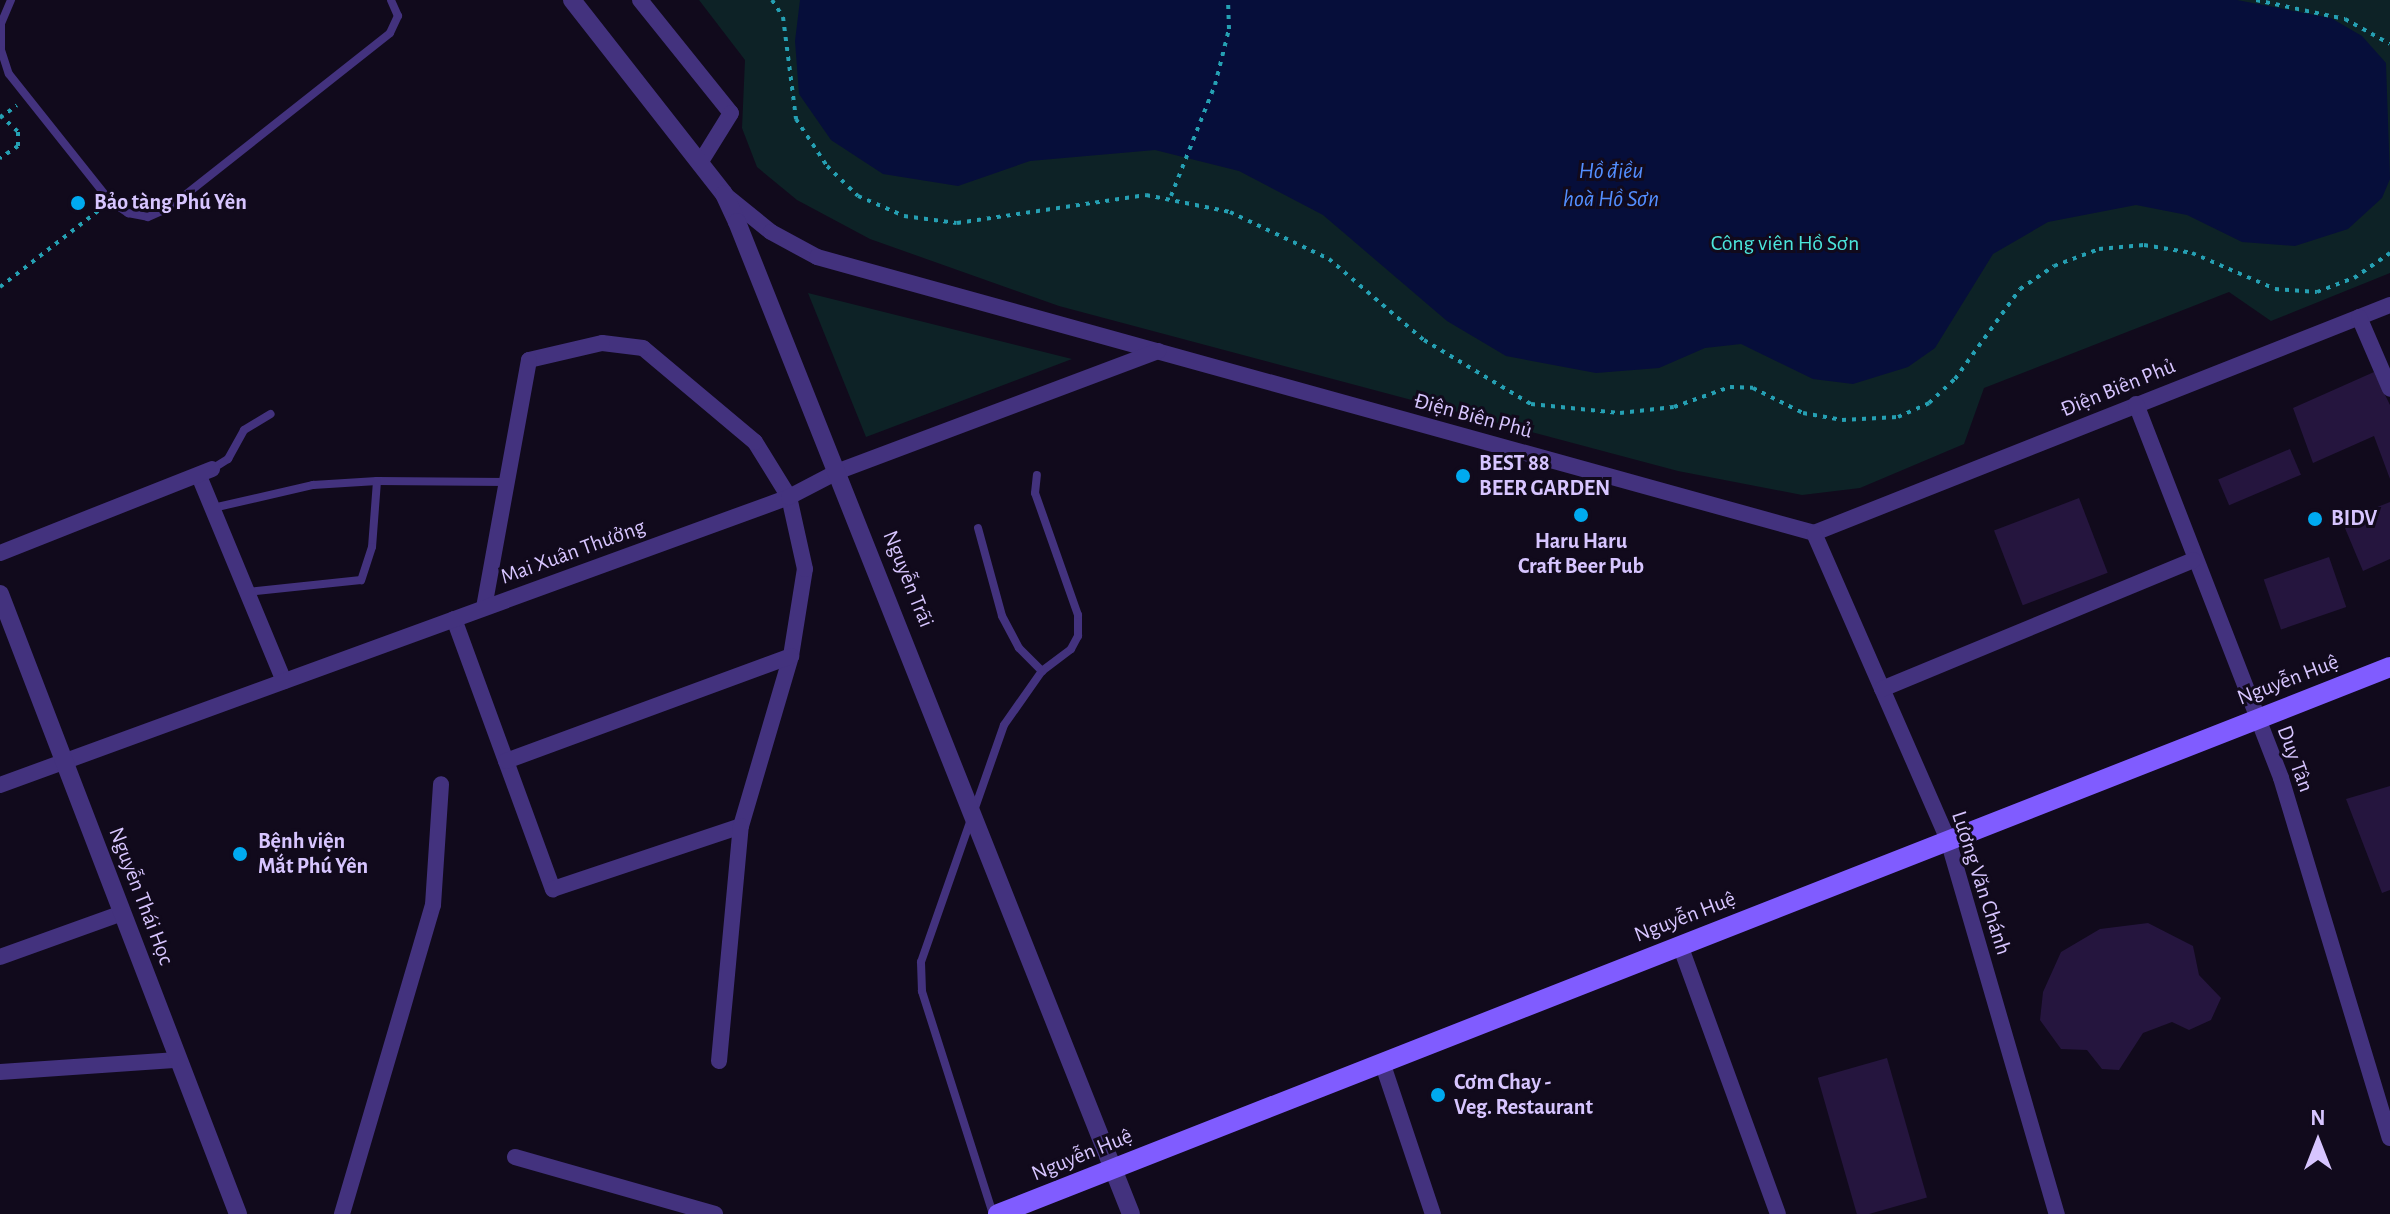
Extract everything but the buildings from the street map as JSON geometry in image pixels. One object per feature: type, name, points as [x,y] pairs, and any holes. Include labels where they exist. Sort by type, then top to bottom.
[{"type":"main road","name":"Nguyễn Huệ","points":[[996,1214],[2390,667]]},
{"type":"street","name":"Nguyễn Trãi","points":[[572,0],[724,194],[839,471],[1116,1167],[1131,1214]]},
{"type":"street","points":[[640,0],[731,113],[700,163]]},
{"type":"street","name":"Điện Biên Phủ","points":[[724,194],[771,232],[817,257],[1814,533],[2390,305]]},
{"type":"street","points":[[2359,317],[2390,389]]},
{"type":"street","points":[[484,608],[529,360],[602,343],[643,348],[681,375],[755,442],[789,497],[805,569],[791,656],[741,826],[719,1061]]},
{"type":"street","name":"Mai Xuân Thưởng","points":[[0,785],[789,497],[839,471],[1158,351]]},
{"type":"street","name":"Duy Tân","points":[[2136,404],[2193,560],[2281,778],[2390,1138]]},
{"type":"street","points":[[0,553],[206,473],[213,508],[284,681]]},
{"type":"street","name":"Lương Văn Chánh","points":[[1814,533],[1948,840],[2057,1214]]},
{"type":"street","points":[[1882,689],[2193,560]]},
{"type":"street","name":"Nguyễn Thái Học","points":[[0,594],[238,1214]]},
{"type":"street","points":[[454,619],[553,889],[741,826]]},
{"type":"street","points":[[506,761],[791,656]]},
{"type":"street","points":[[342,1214],[433,905],[441,784]]},
{"type":"street","points":[[0,957],[122,913]]},
{"type":"street","points":[[1680,945],[1778,1214]]},
{"type":"street","points":[[0,1072],[178,1060]]},
{"type":"street","points":[[1382,1062],[1433,1214]]},
{"type":"street","points":[[515,1157],[565,1167],[715,1214]]},
{"type":"lane","points":[[11,0],[1,24],[1,50],[9,74],[110,201],[128,213],[148,217],[170,207],[390,33],[398,16],[391,0]]},
{"type":"lane","points":[[206,473],[228,459],[244,430],[271,414]]},
{"type":"lane","points":[[996,1214],[922,991],[921,962],[930,924],[1004,725],[1042,671],[1071,649],[1078,636],[1078,615],[1035,493],[1037,475]]},
{"type":"lane","points":[[213,508],[313,485],[377,481],[507,482]]},
{"type":"lane","points":[[247,592],[361,580],[372,547],[377,481]]},
{"type":"lane","points":[[978,528],[1002,616],[1019,648],[1042,671]]},
{"type":"path","points":[[772,0],[783,17],[796,119],[827,166],[858,196],[904,216],[957,223],[1105,197],[1171,196],[1230,212],[1329,259],[1424,340],[1531,404],[1620,413],[1674,407],[1730,387],[1753,388],[1816,415],[1898,417],[1929,403],[1955,379],[2020,289],[2054,266],[2099,249],[2144,245],[2192,253],[2275,289],[2317,292],[2354,278],[2390,253]]},
{"type":"path","points":[[1171,196],[1215,85],[1229,29],[1228,0]]},
{"type":"path","points":[[2256,0],[2345,19],[2390,44]]},
{"type":"path","points":[[0,158],[18,146],[18,132],[1,116],[28,97]]},
{"type":"path","points":[[0,287],[110,201]]},
{"type":"green space","name":"Hồ điều hoà Hồ Sơn","points":[[699,0],[2390,0],[2390,273],[2271,321],[2229,292],[1984,388],[1964,444],[1860,488],[1802,495],[1678,471],[1059,306],[870,239],[797,200],[757,167],[742,128],[745,60]]},
{"type":"green space","points":[[808,293],[1072,359],[866,437]]},
{"type":"water","name":"Hồ điều hoà Hồ Sơn","points":[[800,0],[2237,0],[2331,18],[2362,36],[2386,63],[2390,179],[2382,198],[2348,229],[2295,246],[2242,242],[2187,215],[2136,205],[2048,222],[1993,254],[1935,348],[1908,367],[1853,384],[1813,379],[1741,344],[1705,348],[1659,368],[1596,373],[1506,356],[1447,321],[1323,215],[1239,171],[1155,150],[1030,161],[958,186],[883,174],[831,140],[799,94],[795,41]]},
{"type":"place","name":"Bảo tàng Phú Yên","points":[[78,203]]},
{"type":"place","name":"BEST 88 BEER GARDEN","points":[[1463,476]]},
{"type":"place","name":"Haru Haru Craft Beer Pub","points":[[1581,515]]},
{"type":"place","name":"BIDV","points":[[2315,519]]},
{"type":"place","name":"Bệnh viện Mắt Phú Yên","points":[[240,854]]},
{"type":"place","name":"Cơm Chay - Veg. Restaurant","points":[[1438,1095]]},
{"type":"park label","name":"Công viên Hồ Sơn","points":[[1785,244]]}]
